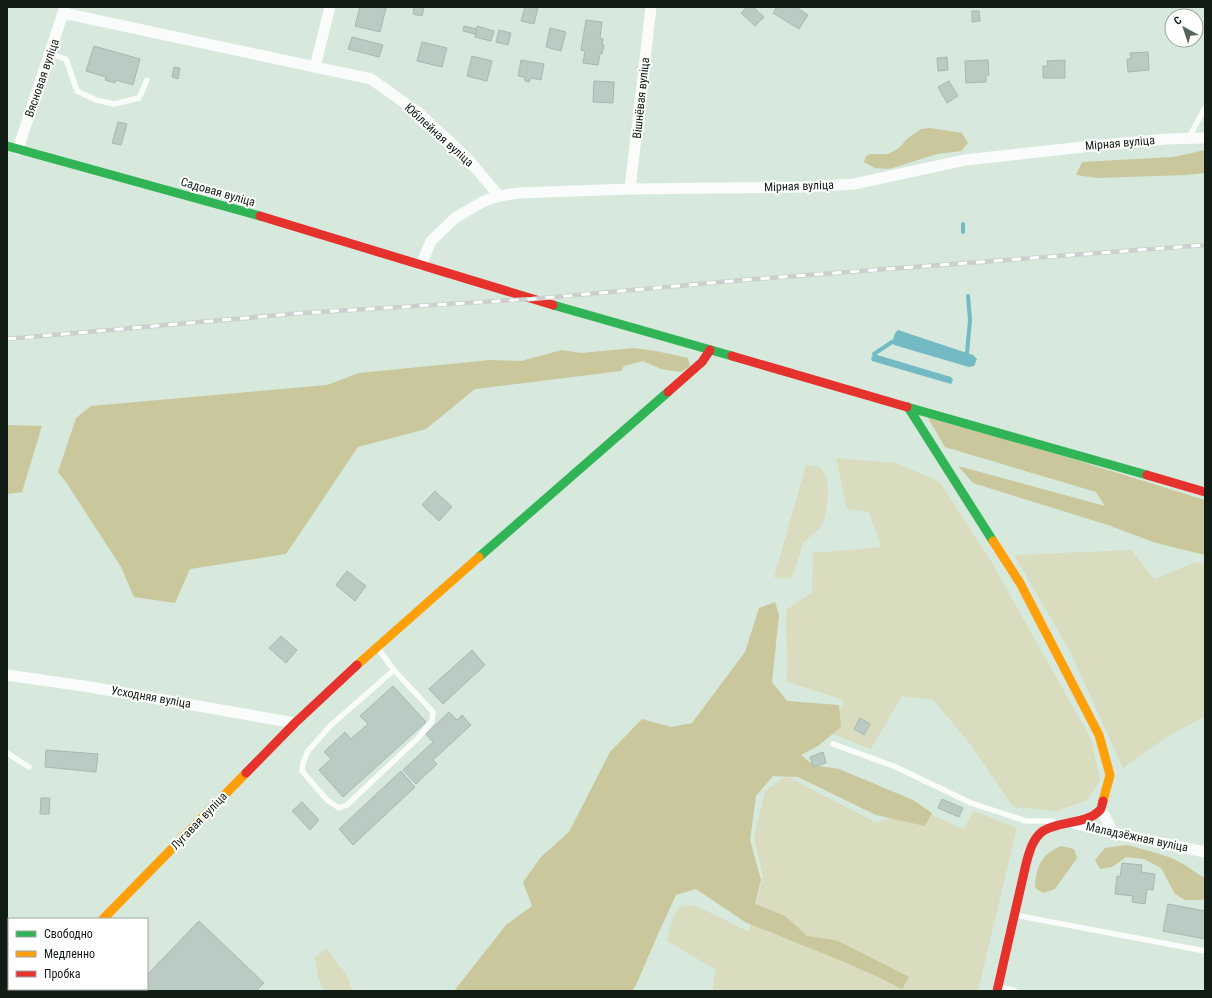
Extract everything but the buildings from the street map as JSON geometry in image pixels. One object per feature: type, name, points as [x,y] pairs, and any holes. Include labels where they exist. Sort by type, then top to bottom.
[{"type":"street","points":[[315,66],[330,7]]},
{"type":"street","name":"Вішнёвая вуліца","points":[[630,189],[651,7]]},
{"type":"street","name":"Юбілейная вуліца","points":[[64,10],[371,79],[424,118],[468,159],[499,196]]},
{"type":"street","name":"Вясновая вуліца","points":[[12,147],[50,54],[64,10]]},
{"type":"street","name":"Мірная вуліца","points":[[421,265],[430,241],[455,218],[484,201],[499,196],[520,193],[630,189],[803,188],[854,184],[965,160],[1166,139],[1205,138]]},
{"type":"street","name":"Садовая вуліца","points":[[12,147],[281,222],[532,299],[1205,492]]},
{"type":"street","name":"Лугавая вуліца","points":[[104,918],[295,723],[377,647],[702,362],[710,350]]},
{"type":"street","points":[[908,407],[1020,583],[1099,735],[1110,775],[1101,809],[1087,818],[1043,831],[1031,847],[998,989]]},
{"type":"street","name":"Усходняя вуліца","points":[[7,675],[90,687],[295,723]]},
{"type":"street","points":[[1101,809],[1113,832]]},
{"type":"street","name":"Маладзёжная вуліца","points":[[1070,822],[1205,852]]},
{"type":"lane","points":[[50,54],[66,59],[78,91],[96,100],[114,104],[139,98],[147,80]]},
{"type":"lane","points":[[1188,138],[1205,108]]},
{"type":"lane","points":[[377,647],[394,670],[433,712],[432,721],[418,738],[347,805],[339,808],[327,800],[302,771],[303,763],[308,751],[330,726],[394,670]]},
{"type":"lane","points":[[833,744],[896,767],[971,803],[1026,821],[1070,822]]},
{"type":"lane","points":[[7,752],[29,767]]},
{"type":"lane","points":[[1015,915],[1205,951]]},
{"type":"lane","points":[[998,989],[1015,991]]},
{"type":"green space","points":[[836,458],[896,463],[940,482],[992,563],[1091,739],[1100,780],[1088,800],[1057,811],[1013,807],[971,745],[933,700],[902,696],[871,749],[833,734],[844,700],[787,682],[786,610],[812,592],[813,553],[881,547],[869,512],[847,509]]},
{"type":"green space","points":[[806,465],[819,466],[827,477],[828,497],[825,517],[820,528],[803,543],[792,578],[774,578]]},
{"type":"green space","points":[[1131,550],[1154,579],[1196,562],[1205,564],[1205,716],[1167,737],[1123,768],[1070,651],[1014,555]]},
{"type":"green space","points":[[786,776],[877,823],[917,808],[963,829],[974,811],[1017,828],[978,991],[713,991],[715,969],[667,941],[672,920],[679,907],[694,905],[749,932],[763,877],[754,837],[765,791]]},
{"type":"green space","points":[[326,948],[347,975],[352,991],[324,991],[319,980],[315,958]]},
{"type":"shaded area","points":[[930,128],[962,133],[968,143],[961,151],[937,154],[889,169],[875,168],[864,162],[866,156],[870,154],[888,154],[899,148],[908,138],[921,129]]},
{"type":"shaded area","points":[[1205,150],[1205,173],[1097,178],[1076,175],[1082,162],[1173,157]]},
{"type":"shaded area","points":[[634,348],[688,358],[690,366],[681,372],[661,369],[643,361],[624,366],[621,371],[475,389],[426,429],[358,447],[286,554],[190,569],[175,603],[134,597],[121,567],[58,472],[76,418],[91,406],[327,385],[359,373],[490,360],[521,361],[562,350],[581,353]]},
{"type":"shaded area","points":[[928,418],[1050,452],[1205,500],[1205,555],[1156,543],[1108,525],[973,483],[958,466],[1105,506],[1096,492],[945,447]]},
{"type":"shaded area","points":[[7,425],[42,426],[22,492],[8,494]]},
{"type":"shaded area","points":[[775,602],[779,615],[772,682],[787,701],[839,705],[841,727],[818,746],[801,755],[813,765],[839,769],[913,800],[932,813],[925,826],[876,815],[798,777],[773,776],[756,796],[750,840],[761,880],[755,904],[785,916],[807,936],[836,940],[909,977],[902,989],[842,961],[745,922],[696,889],[676,895],[632,991],[454,991],[506,925],[532,906],[523,882],[541,857],[569,832],[610,752],[642,719],[671,727],[692,723],[745,652],[759,608]]},
{"type":"shaded area","points":[[1127,845],[1168,857],[1205,878],[1205,898],[1202,900],[1185,900],[1175,894],[1161,868],[1144,859],[1126,857],[1112,867],[1100,869],[1095,860],[1105,848]]},
{"type":"shaded area","points":[[1061,846],[1074,849],[1077,858],[1055,889],[1043,893],[1035,888],[1038,867],[1044,857],[1054,849]]},
{"type":"water","points":[[898,330],[973,355],[977,359],[974,366],[969,367],[894,345],[892,342],[895,333]]},
{"type":"water","points":[[874,354],[951,377],[953,380],[951,384],[872,361],[871,358]]},
{"type":"waterway","points":[[963,224],[963,232]]},
{"type":"waterway","points":[[967,353],[970,320],[968,296]]},
{"type":"waterway","points":[[874,354],[892,342]]},
{"type":"railway","points":[[7,339],[303,313],[532,299],[755,279],[1205,245]]},
{"type":"traffic: fast","points":[[7,146],[260,216]]},
{"type":"traffic: fast","points":[[553,305],[732,356]]},
{"type":"traffic: fast","points":[[479,557],[668,392]]},
{"type":"traffic: fast","points":[[907,407],[1147,475]]},
{"type":"traffic: fast","points":[[908,407],[993,541]]},
{"type":"traffic: slow","points":[[993,541],[1020,583],[1099,735],[1110,775],[1103,801]]},
{"type":"traffic: slow","points":[[357,665],[479,557]]},
{"type":"traffic: slow","points":[[104,918],[246,773]]},
{"type":"traffic: jam","points":[[260,216],[553,305]]},
{"type":"traffic: jam","points":[[668,392],[702,362],[710,350]]},
{"type":"traffic: jam","points":[[732,356],[907,407]]},
{"type":"traffic: jam","points":[[1147,475],[1205,492]]},
{"type":"traffic: jam","points":[[246,773],[295,723],[357,665]]},
{"type":"traffic: jam","points":[[997,991],[1026,864],[1036,838],[1039,834],[1049,828],[1095,815],[1101,809],[1103,801]]}]
